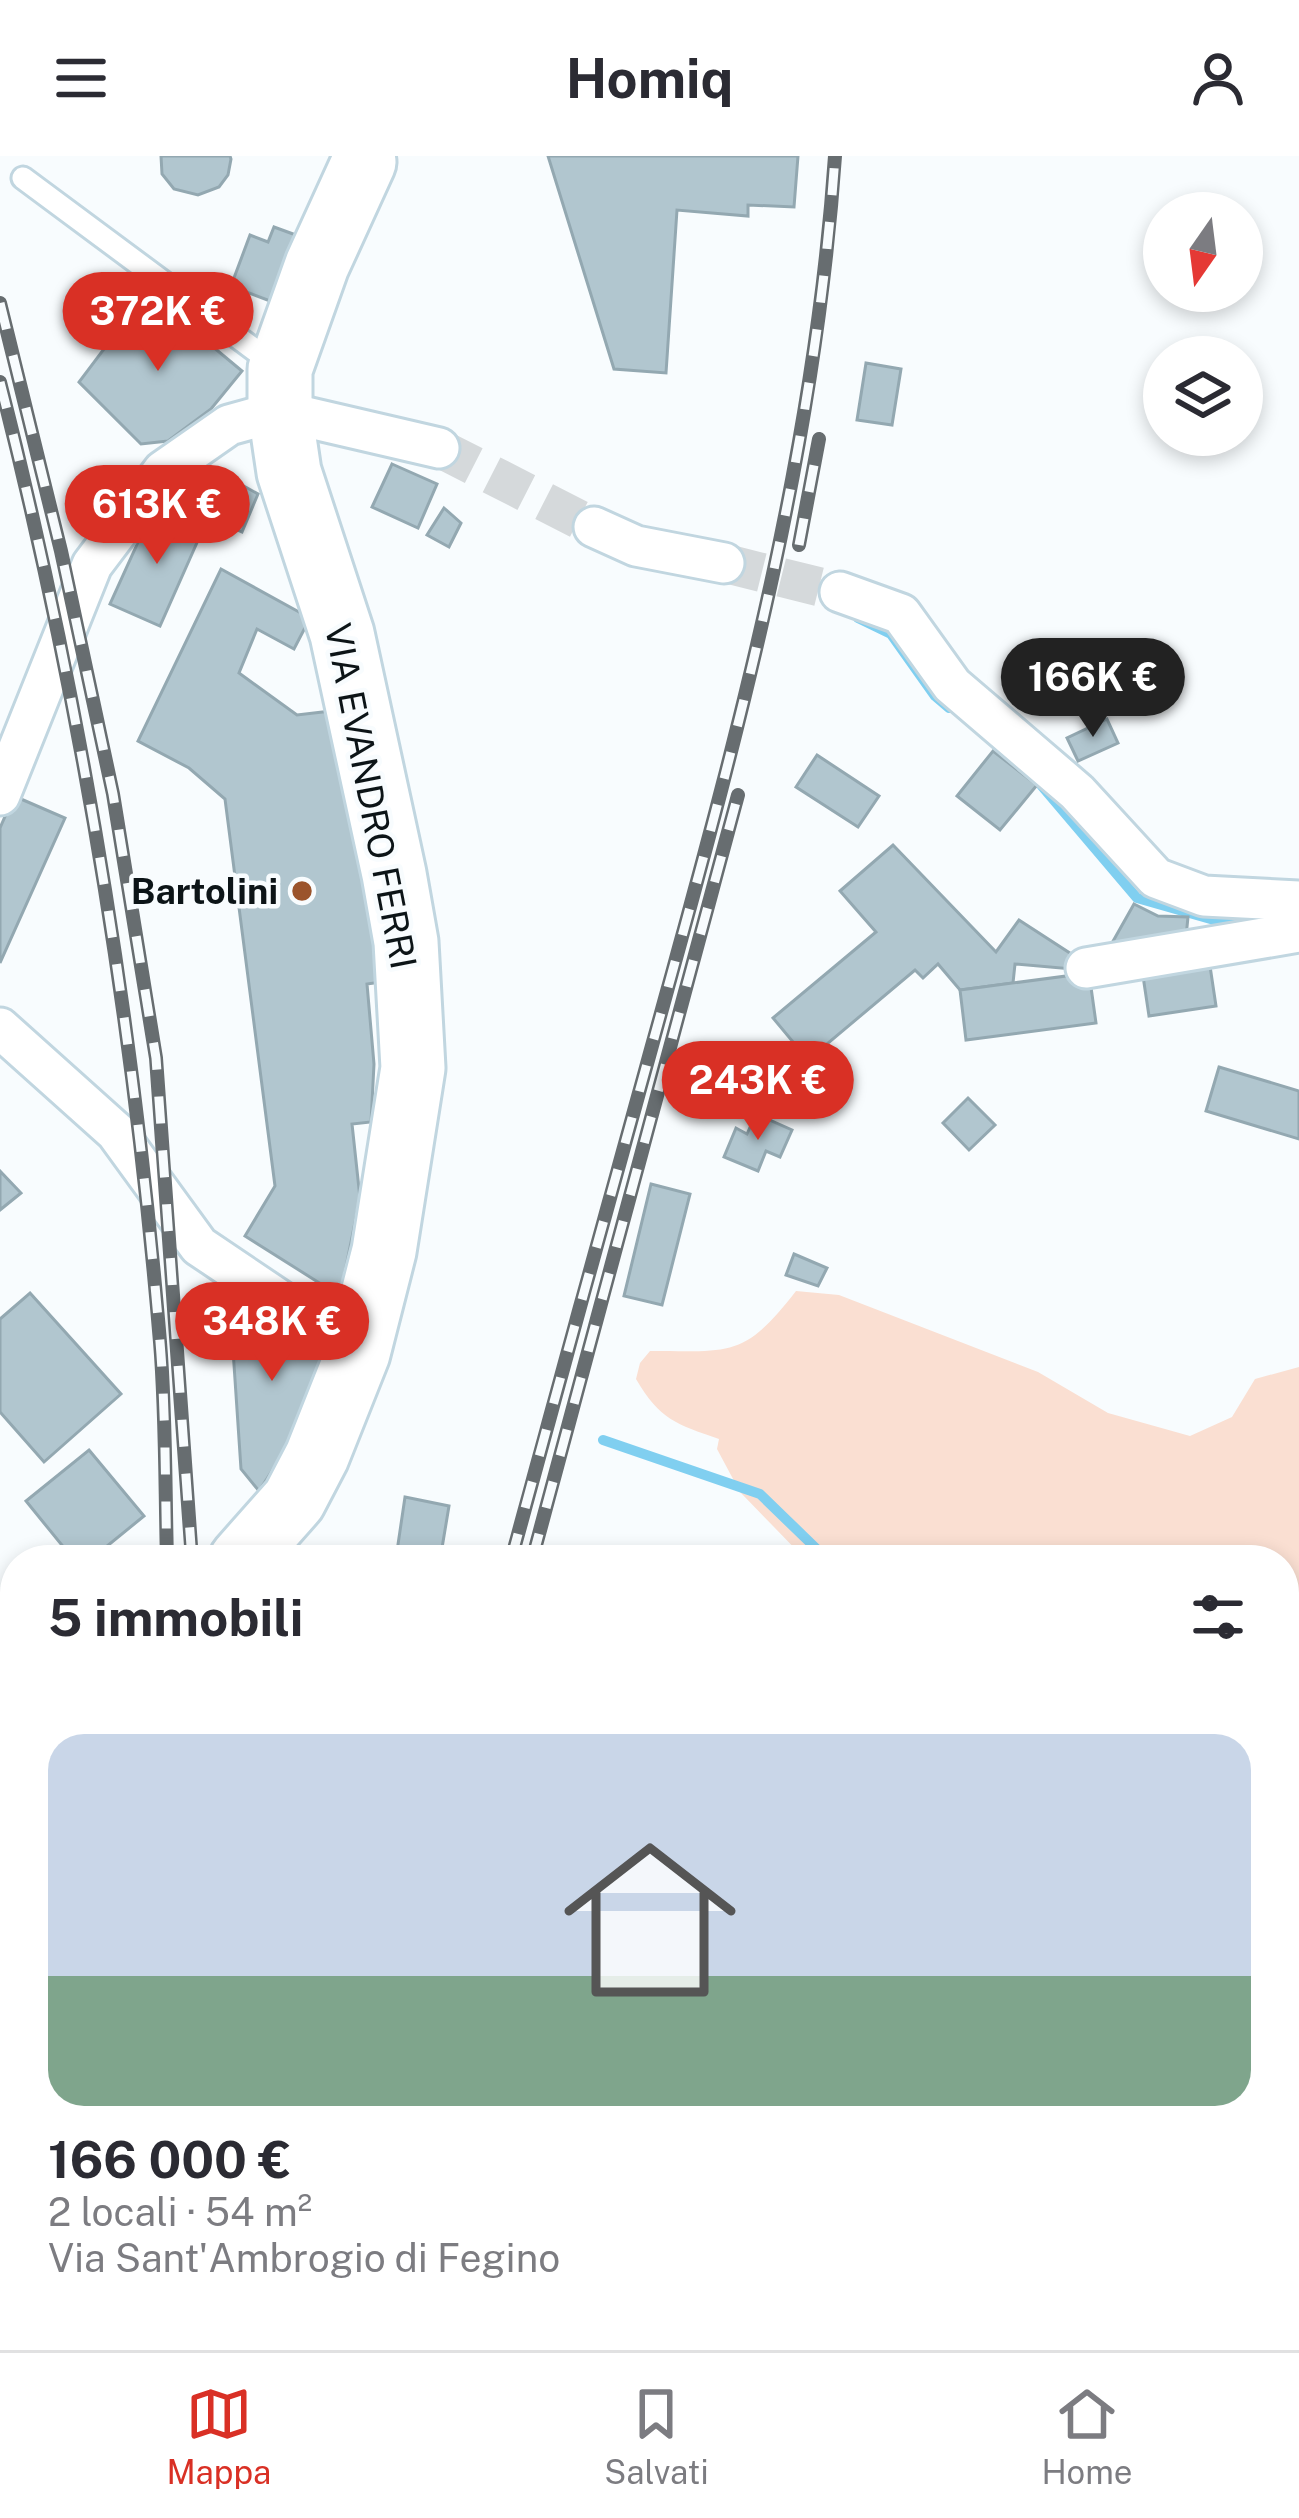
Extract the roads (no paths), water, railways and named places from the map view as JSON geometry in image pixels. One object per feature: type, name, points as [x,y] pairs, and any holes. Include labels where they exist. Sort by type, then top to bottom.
[{"type":"main road","name":"VIA EVANDRO FERRI","points":[[268,1545],[317,1456],[358,1353],[384,1251],[413,1068],[406,942],[342,634],[289,472],[280,390],[317,265],[364,162]]},
{"type":"street","points":[[0,795],[92,565],[163,470],[280,390],[439,448]]},
{"type":"street","points":[[594,526],[636,547],[724,563]]},
{"type":"street","points":[[840,592],[901,614],[952,685],[1077,792],[1156,878],[1204,896],[1299,901]]},
{"type":"street","points":[[1086,968],[1299,932]]},
{"type":"street","points":[[0,1028],[116,1132],[199,1246],[358,1353]]},
{"type":"lane","points":[[22,178],[280,390]]},
{"type":"waterway","points":[[858,618],[891,634],[935,696],[949,708]]},
{"type":"waterway","points":[[1041,785],[1137,898],[1228,924],[1249,921]]},
{"type":"waterway","points":[[603,1440],[760,1494],[813,1545]]},
{"type":"tunnel","points":[[439,448],[594,527]]},
{"type":"tunnel","points":[[724,563],[840,592]]},
{"type":"railway","points":[[515,1545],[751,670],[812,364],[835,156]]},
{"type":"railway","points":[[0,303],[61,551],[113,794],[156,1058],[191,1545]]},
{"type":"railway","points":[[0,382],[79,739],[119,979],[160,1342],[167,1545]]},
{"type":"railway","points":[[799,545],[819,439]]},
{"type":"railway","points":[[536,1545],[738,795]]},
{"type":"place","name":"Bartolini","points":[[302,891]]}]
